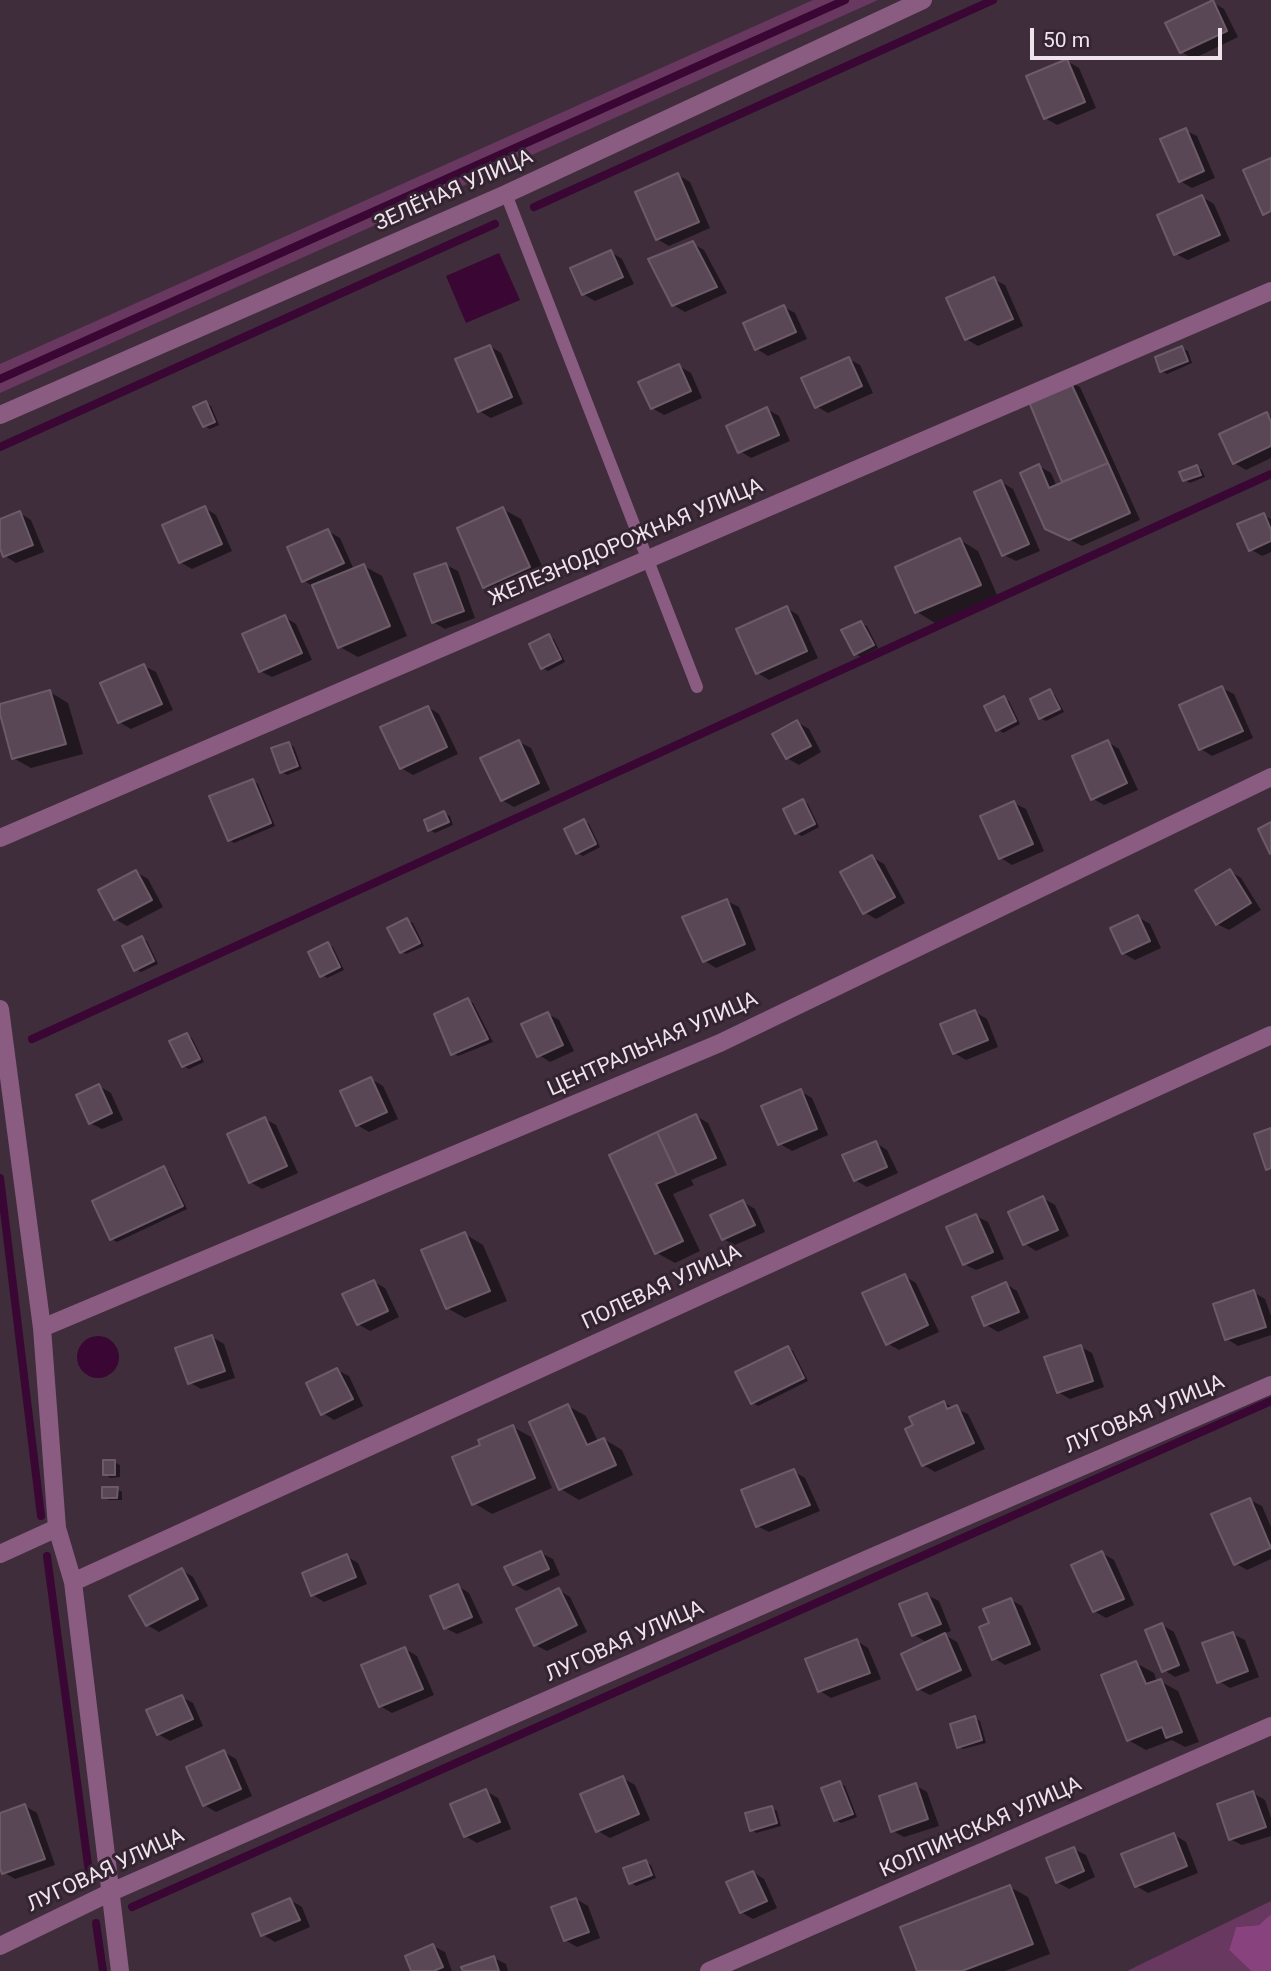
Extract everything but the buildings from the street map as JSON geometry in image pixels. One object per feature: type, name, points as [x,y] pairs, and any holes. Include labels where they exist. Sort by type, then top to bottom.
[{"type":"street","name":"ЗЕЛЁНАЯ УЛИЦА","points":[[0,415],[506,194],[923,0]]},
{"type":"street","name":"ЖЕЛЕЗНОДОРОЖНАЯ УЛИЦА","points":[[0,838],[1271,291]]},
{"type":"street","name":"ЦЕНТРАЛЬНАЯ УЛИЦА","points":[[42,1328],[720,1043],[1271,777]]},
{"type":"street","points":[[0,1009],[5,1083],[42,1328],[57,1528],[73,1582],[120,1971]]},
{"type":"street","name":"ПОЛЕВАЯ УЛИЦА","points":[[73,1582],[1271,1035]]},
{"type":"street","name":"ЛУГОВАЯ УЛИЦА","points":[[0,1945],[109,1893],[870,1558],[1271,1385]]},
{"type":"street","points":[[0,1554],[57,1528]]},
{"type":"street","name":"КОЛПИНСКАЯ УЛИЦА","points":[[709,1971],[1271,1726]]},
{"type":"lane","points":[[506,194],[697,687]]},
{"type":"shaded area","points":[[813,0],[878,0],[0,393],[0,364]]},
{"type":"shaded area","points":[[499,253],[520,300],[466,323],[446,276]]},
{"type":"shaded area","points":[[98,1336],[113,1342],[119,1357],[113,1372],[98,1378],[83,1372],[77,1357],[83,1342]]},
{"type":"shaded area","points":[[1271,1901],[1271,1914],[1259,1925],[1236,1927],[1229,1950],[1251,1971],[1127,1971]]},
{"type":"shaded area","points":[[1271,1914],[1271,1971],[1251,1971],[1229,1950],[1236,1927],[1259,1925]]},
{"type":"waterway","points":[[0,379],[845,0]]},
{"type":"waterway","points":[[534,207],[993,0]]},
{"type":"waterway","points":[[0,447],[495,224]]},
{"type":"waterway","points":[[32,1039],[1271,474]]},
{"type":"waterway","points":[[0,1178],[41,1516]]},
{"type":"waterway","points":[[132,1907],[1271,1401]]},
{"type":"waterway","points":[[47,1556],[90,1880]]},
{"type":"waterway","points":[[96,1923],[103,1971]]}]
